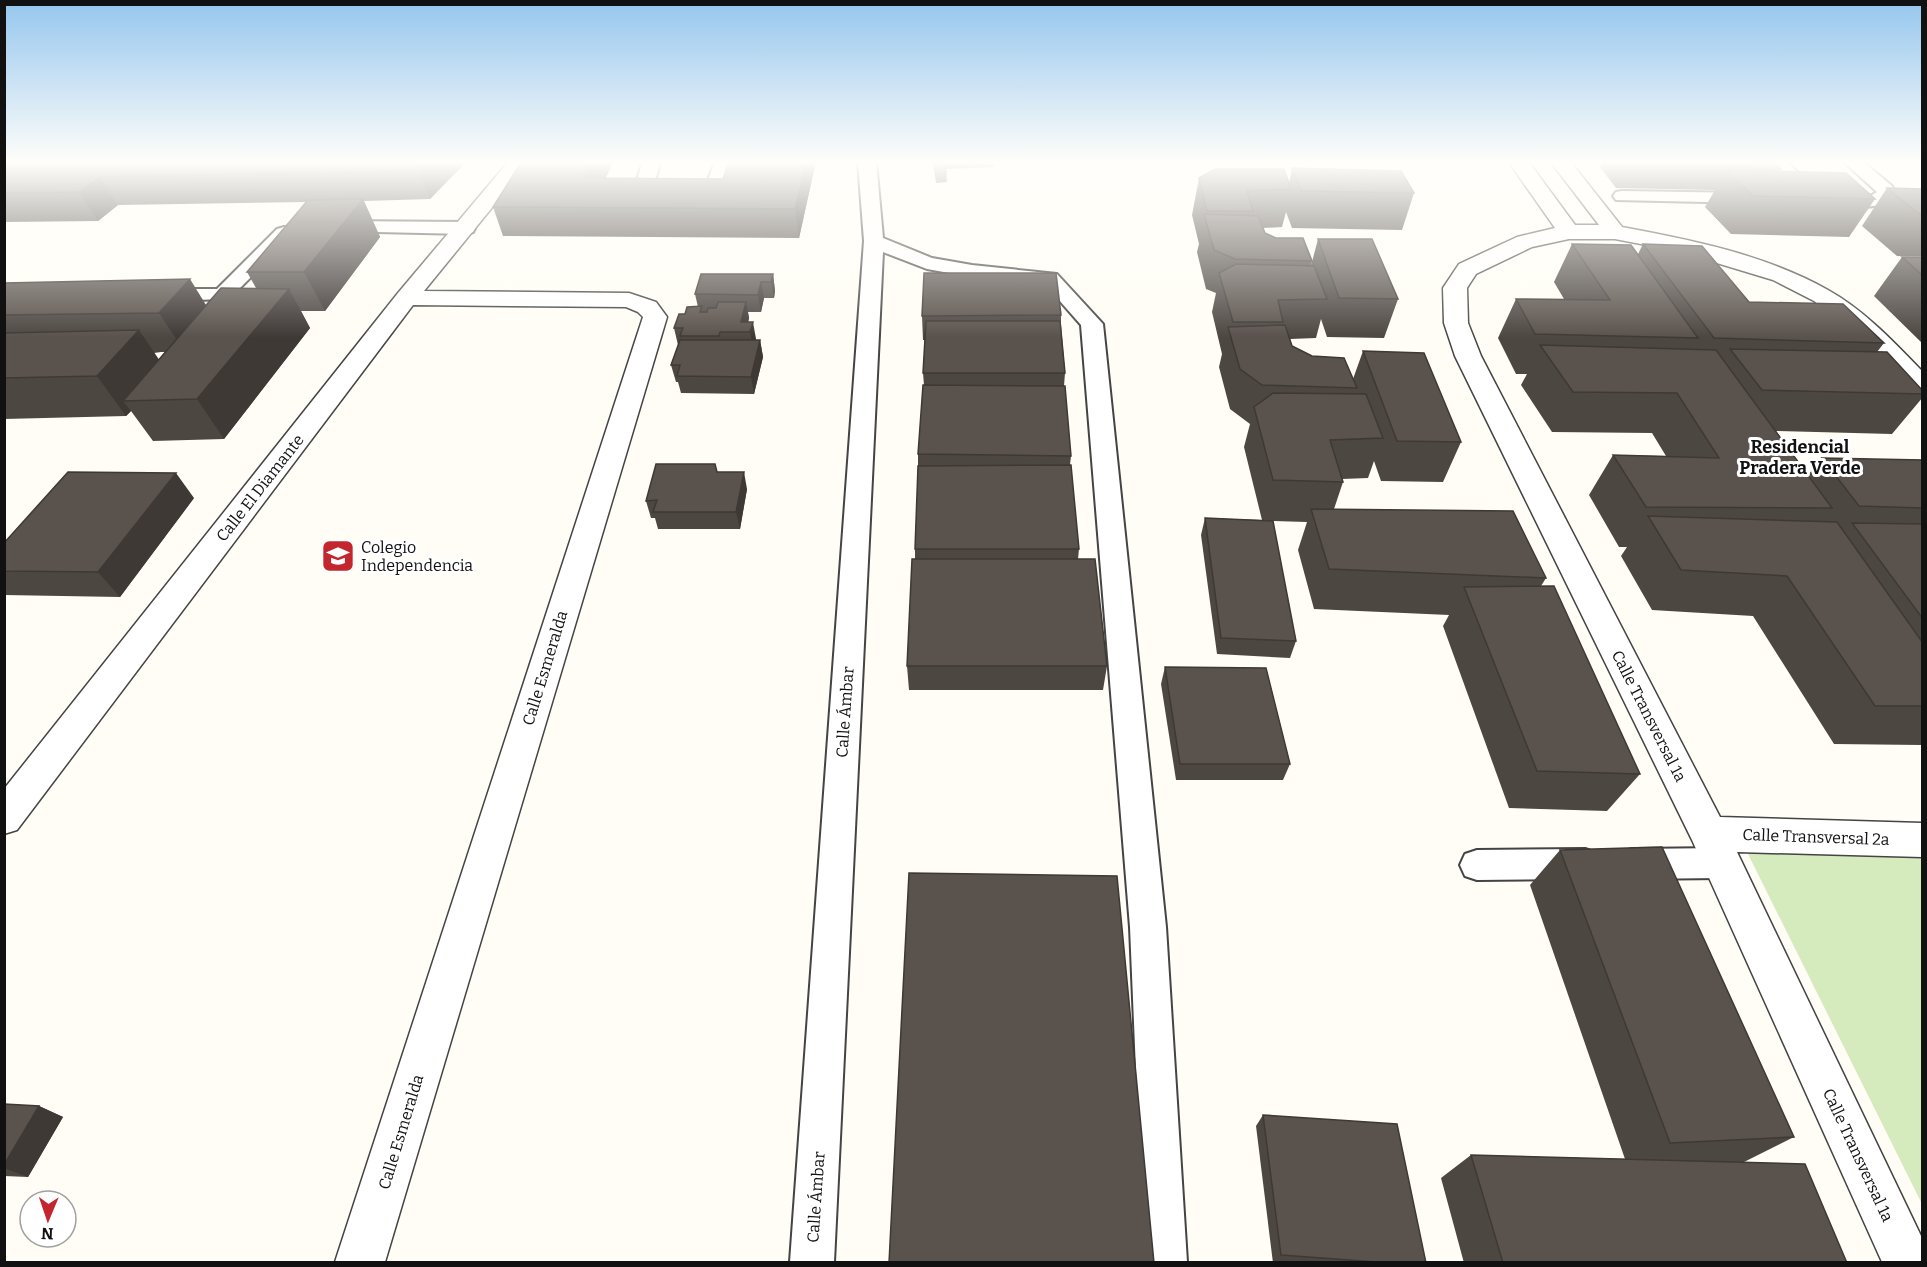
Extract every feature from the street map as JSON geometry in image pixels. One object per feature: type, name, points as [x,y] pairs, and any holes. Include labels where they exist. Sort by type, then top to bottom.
[{"type":"street","name":"Calle El Diamante","points":[[4,819],[406,298],[472,220]]},
{"type":"street","points":[[1560,220],[1569,232]]},
{"type":"street","points":[[1606,220],[1615,232]]},
{"type":"street","name":"Calle Transversal 1a","points":[[1908,1263],[1716,848],[1478,376],[1456,323],[1455,288],[1467,269],[1525,242],[1569,232],[1615,232],[1681,245],[1781,275],[1822,296],[1871,334],[1923,385]]},
{"type":"street","name":"Calle Esmeralda","points":[[360,1263],[655,317],[647,307],[629,300],[406,298]]},
{"type":"street","name":"Calle Transversal 2a","points":[[1716,848],[1923,840]]},
{"type":"lane","name":"Calle Ámbar","points":[[812,1263],[874,241],[872,220]]},
{"type":"lane","points":[[140,295],[222,295],[290,227],[302,227]]},
{"type":"lane","points":[[326,227],[466,228]]},
{"type":"lane","points":[[874,241],[927,262],[972,271],[1050,278],[1092,324],[1148,927],[1166,1263]]},
{"type":"lane","points":[[1477,865],[1716,848]]},
{"type":"green space","points":[[1746,850],[1922,852],[1922,1204]]},
{"type":"building","points":[[291,220],[346,220],[304,272],[247,272]]},
{"type":"building","points":[[1206,220],[1260,220],[1265,233],[1276,238],[1303,238],[1312,261],[1235,259],[1214,250]]},
{"type":"building","points":[[1318,239],[1372,239],[1398,299],[1339,298]]},
{"type":"building","points":[[1572,244],[1631,245],[1698,338],[1535,334],[1516,299],[1610,300]]},
{"type":"building","points":[[1643,244],[1702,246],[1749,302],[1843,304],[1884,343],[1714,338]]},
{"type":"building","points":[[1902,257],[1923,257],[1923,276]]},
{"type":"building","points":[[1236,264],[1314,266],[1327,299],[1278,300],[1283,322],[1233,322],[1219,273]]},
{"type":"building","points":[[924,273],[1056,273],[1061,315],[922,316]]},
{"type":"building","points":[[701,274],[773,274],[771,282],[761,282],[758,295],[695,294]]},
{"type":"building","points":[[190,279],[159,313],[4,315],[4,283]]},
{"type":"building","points":[[221,288],[289,289],[197,399],[123,401]]},
{"type":"building","points":[[718,302],[746,302],[741,322],[753,322],[750,332],[720,332],[719,336],[680,336],[683,328],[674,328],[679,314],[685,314],[687,307],[702,306],[700,312],[707,312],[708,308],[716,308]]},
{"type":"building","points":[[926,321],[1060,321],[1065,373],[923,373]]},
{"type":"building","points":[[1285,325],[1292,346],[1312,356],[1344,358],[1357,388],[1262,385],[1240,369],[1228,327]]},
{"type":"building","points":[[139,330],[97,376],[4,378],[4,333]]},
{"type":"building","points":[[680,340],[760,340],[751,377],[677,376],[680,365],[671,365]]},
{"type":"building","points":[[1540,345],[1716,350],[1832,508],[1646,507],[1613,455],[1719,458],[1677,393],[1573,392]]},
{"type":"building","points":[[1730,349],[1887,352],[1923,391],[1923,394],[1762,390]]},
{"type":"building","points":[[1363,351],[1424,353],[1461,442],[1397,441]]},
{"type":"building","points":[[923,385],[1065,386],[1071,456],[918,454]]},
{"type":"building","points":[[1273,393],[1366,394],[1383,438],[1330,440],[1343,482],[1273,480],[1254,407]]},
{"type":"building","points":[[1822,458],[1923,460],[1923,508],[1859,506]]},
{"type":"building","points":[[656,464],[715,464],[717,472],[744,472],[736,512],[653,512],[657,500],[646,501]]},
{"type":"building","points":[[1071,465],[1079,549],[915,549],[918,466]]},
{"type":"building","points":[[68,472],[176,473],[98,572],[4,571],[4,543]]},
{"type":"building","points":[[1311,509],[1513,511],[1546,578],[1329,569]]},
{"type":"building","points":[[1648,516],[1837,522],[1923,643],[1923,706],[1875,706],[1787,576],[1681,570]]},
{"type":"building","points":[[1205,518],[1273,521],[1296,641],[1221,638]]},
{"type":"building","points":[[1852,523],[1923,524],[1923,619]]},
{"type":"building","points":[[912,559],[1095,559],[1107,666],[907,666]]},
{"type":"building","points":[[1554,586],[1640,774],[1537,771],[1464,587]]},
{"type":"building","points":[[1165,667],[1266,668],[1290,764],[1180,764]]},
{"type":"building","points":[[1662,847],[1794,1137],[1670,1143],[1560,850]]},
{"type":"building","points":[[909,873],[1117,876],[1154,1263],[889,1263]]},
{"type":"building","points":[[4,1104],[39,1106],[4,1165]]},
{"type":"building","points":[[1263,1115],[1397,1124],[1426,1263],[1391,1263],[1281,1255]]},
{"type":"building","points":[[1471,1155],[1805,1164],[1847,1263],[1503,1263]]},
{"type":"place","name":"Colegio Independencia","points":[[338,556]]},
{"type":"district","name":"Residencial Pradera Verde","points":[[1800,457]]}]
